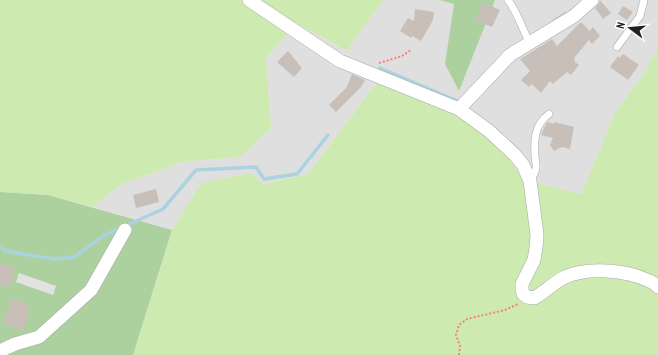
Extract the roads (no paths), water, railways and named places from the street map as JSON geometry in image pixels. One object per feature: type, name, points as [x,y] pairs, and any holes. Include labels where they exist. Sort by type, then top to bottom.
[{"type":"street","points":[[249,0],[340,61],[388,79],[459,109],[489,131],[515,155],[523,165],[530,180],[536,235],[534,260],[522,284],[523,294],[526,297],[534,298],[571,274],[584,271],[621,272],[648,280],[658,287]]},
{"type":"street","points":[[459,109],[510,55],[574,16],[592,0]]},
{"type":"street","points":[[0,351],[15,344],[39,337],[91,290],[125,230]]},
{"type":"lane","points":[[508,0],[514,8],[525,35],[530,43]]},
{"type":"lane","points":[[618,47],[640,16],[644,0]]},
{"type":"lane","points":[[530,180],[535,172],[536,166],[534,140],[536,132],[539,124],[549,114]]},
{"type":"waterway","points":[[554,21],[565,14]]},
{"type":"waterway","points":[[380,68],[460,102]]},
{"type":"waterway","points":[[0,247],[5,251],[54,259],[74,257],[103,236],[163,209],[196,170],[256,167],[264,179],[297,174],[328,135]]}]
